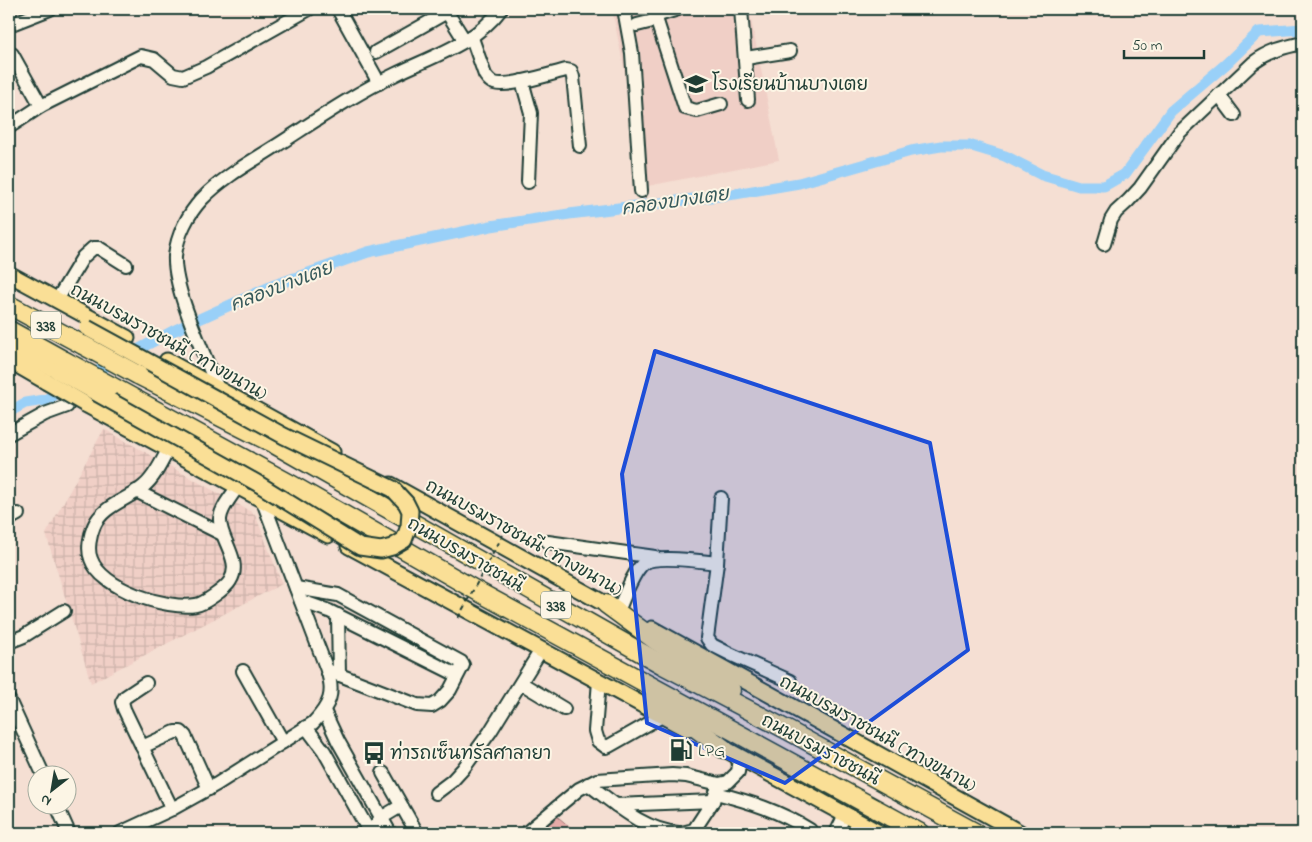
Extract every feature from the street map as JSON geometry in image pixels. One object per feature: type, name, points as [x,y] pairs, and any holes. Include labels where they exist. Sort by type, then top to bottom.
[{"type":"highway","name":"ถนนบรมราชชนนี","points":[[9,305],[138,375],[274,444],[663,665],[976,833]]},
{"type":"highway","name":"ถนนบรมราชชนนี","points":[[9,330],[56,371],[111,386],[292,485],[478,591],[920,833]]},
{"type":"highway","points":[[612,607],[655,640],[702,670],[789,731]]},
{"type":"highway","points":[[602,659],[730,752]]},
{"type":"main road","name":"ถนนบรมราชชนนี (ทางขนาน)","points":[[9,274],[1020,833]]},
{"type":"main road","points":[[9,284],[284,436],[393,489],[406,503],[410,512],[409,526],[404,540],[392,547],[381,550],[360,546],[257,483],[9,345]]},
{"type":"main road","name":"338","points":[[9,360],[56,371],[85,404],[879,833]]},
{"type":"street","points":[[9,25],[50,9]]},
{"type":"street","points":[[9,128],[42,106],[141,56],[154,59],[174,75],[183,77],[206,67],[309,9]]},
{"type":"street","points":[[338,9],[379,83]]},
{"type":"street","points":[[218,389],[187,312],[178,280],[175,257],[183,226],[201,200],[222,182],[352,97],[468,39],[494,18],[501,9]]},
{"type":"street","points":[[624,9],[632,53],[641,191]]},
{"type":"street","points":[[637,25],[655,15],[678,9]]},
{"type":"street","points":[[741,9],[748,100]]},
{"type":"street","points":[[376,52],[446,11],[468,39],[488,80],[494,83],[504,85],[566,70],[571,71],[580,146]]},
{"type":"street","points":[[655,15],[685,108],[697,111],[721,104]]},
{"type":"street","points":[[1104,244],[1111,220],[1116,212],[1140,188],[1179,133],[1218,95],[1264,55],[1275,49],[1303,43]]},
{"type":"street","points":[[746,58],[790,51]]},
{"type":"street","points":[[10,52],[42,106]]},
{"type":"street","points":[[522,81],[531,113],[528,182]]},
{"type":"street","points":[[1218,95],[1234,115]]},
{"type":"street","points":[[57,300],[83,257],[93,248],[99,248],[126,265]]},
{"type":"street","points":[[9,434],[45,414],[67,406]]},
{"type":"street","points":[[169,448],[144,487],[104,512],[94,525],[89,547],[90,559],[99,574],[136,596],[173,605],[198,605],[211,598],[230,581],[234,567],[222,534],[220,519],[223,509],[238,486]]},
{"type":"street","points":[[136,491],[222,534]]},
{"type":"street","points":[[721,498],[708,638],[712,644],[730,654],[790,681]]},
{"type":"street","points":[[262,499],[296,588],[301,601],[333,672],[416,705],[432,706],[445,696],[462,666],[461,662],[338,595],[296,588]]},
{"type":"street","points":[[548,542],[668,559],[716,563]]},
{"type":"street","points":[[612,607],[644,563],[668,559]]},
{"type":"street","points":[[301,601],[338,615],[457,675]]},
{"type":"street","points":[[9,642],[24,636],[64,611]]},
{"type":"street","points":[[120,833],[172,809],[209,789],[306,727],[324,711],[331,696],[330,678],[333,672],[338,615]]},
{"type":"street","points":[[392,642],[400,629]]},
{"type":"street","points":[[436,793],[463,770],[490,732],[541,650]]},
{"type":"street","points":[[242,671],[282,742]]},
{"type":"street","points":[[599,681],[595,731],[598,741],[606,747],[662,716]]},
{"type":"street","points":[[146,683],[122,702],[172,809]]},
{"type":"street","points":[[521,683],[564,709]]},
{"type":"street","points":[[9,700],[38,764]]},
{"type":"street","points":[[324,711],[338,741],[390,833]]},
{"type":"street","points":[[306,727],[324,751],[370,833],[381,818],[402,806]]},
{"type":"street","points":[[142,747],[175,732],[181,732],[185,736],[209,789]]},
{"type":"street","points":[[324,751],[338,741]]},
{"type":"street","points":[[588,784],[616,805],[655,827],[680,833],[694,830],[716,793],[738,772],[739,765],[730,752]]},
{"type":"street","points":[[383,773],[417,833]]},
{"type":"street","points":[[526,833],[578,789],[597,780],[672,775],[702,779],[716,793]]},
{"type":"street","points":[[616,805],[716,793],[752,803],[787,816],[810,830]]},
{"type":"street","points":[[61,814],[70,833]]},
{"type":"street","points":[[836,833],[845,815]]},
{"type":"path","points":[[458,618],[503,535]]},
{"type":"highlighted area","points":[[655,351],[930,443],[968,650],[785,783],[647,723],[622,474]]},
{"type":"shaded area","name":"โรงเรียนบ้านบางเตย","points":[[612,9],[749,9],[779,160],[648,186]]},
{"type":"shaded area","points":[[104,429],[255,514],[282,584],[91,683],[46,534]]},
{"type":"building","points":[[552,812],[577,833],[526,833]]},
{"type":"waterway","name":"คลองบางเตย","points":[[88,376],[173,331],[272,286],[368,252],[491,226],[569,214],[735,194],[799,183],[911,151],[941,146],[972,146],[1005,156],[1042,175],[1079,186],[1104,186],[1125,174],[1171,111],[1226,64],[1259,32],[1303,29]]},
{"type":"waterway","name":"คลองบางเตย","points":[[9,412],[25,403],[45,400],[68,388]]},
{"type":"place","name":"โรงเรียนบ้านบางเตย","points":[[696,84]]},
{"type":"place","name":"LPG","points":[[681,750]]},
{"type":"place","name":"ท่ารถเซ็นทรัลศาลายา","points":[[374,753]]}]
